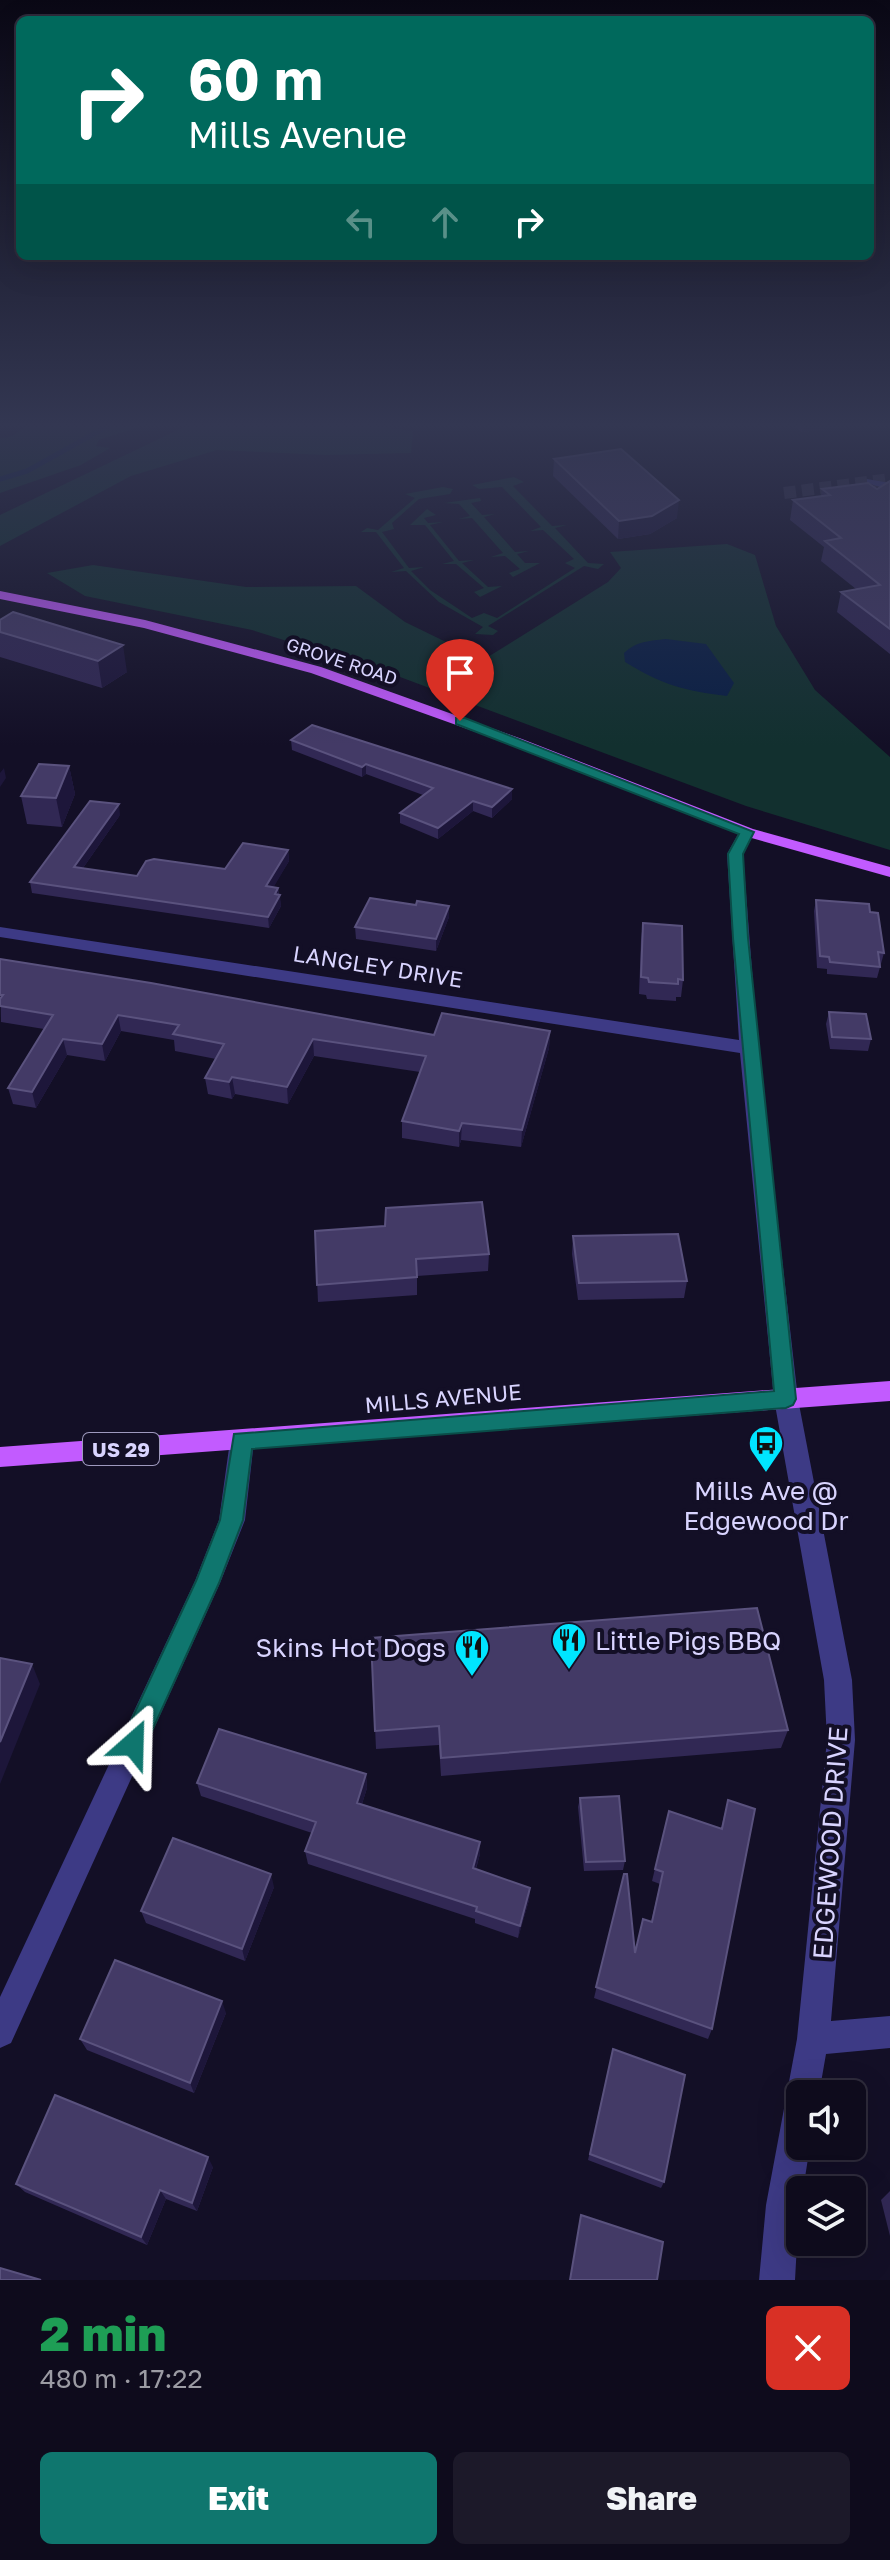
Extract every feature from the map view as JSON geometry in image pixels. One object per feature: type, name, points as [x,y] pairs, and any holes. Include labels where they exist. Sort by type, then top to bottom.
[{"type":"main road","name":"GROVE ROAD","points":[[0,595],[159,627],[316,670],[517,742],[747,832],[890,872]]},
{"type":"main road","name":"MILLS AVENUE","points":[[0,1457],[890,1391]]},
{"type":"street","name":"EDGEWOOD DRIVE","points":[[747,832],[735,854],[749,1048],[786,1399],[838,1680],[841,1740],[813,2039],[806,2080]]},
{"type":"street","name":"LANGLEY DRIVE","points":[[0,932],[749,1048]]},
{"type":"street","points":[[0,2032],[207,1583],[232,1520],[242,1441]]},
{"type":"street","points":[[813,2039],[890,2032]]},
{"type":"street","points":[[777,2280],[783,2205],[791,2160]]},
{"type":"green space","points":[[0,532],[25,532],[0,546]]},
{"type":"green space","points":[[376,532],[382,532],[409,568],[424,567],[411,571],[430,590],[472,618],[484,613],[497,618],[575,568],[565,563],[574,559],[546,532],[559,532],[588,563],[604,564],[598,569],[584,566],[488,626],[498,631],[493,635],[475,634],[483,627],[439,602],[406,571],[391,572],[404,568]]},
{"type":"green space","points":[[431,532],[436,532],[459,561],[474,560],[462,563],[488,587],[502,586],[480,597],[474,592],[484,588],[456,564],[442,564],[454,561]]},
{"type":"green space","points":[[485,532],[498,532],[515,552],[529,551],[517,554],[525,563],[540,563],[513,577],[509,573],[520,569],[505,556],[491,557],[503,553]]},
{"type":"green space","points":[[727,544],[755,555],[776,626],[815,690],[890,757],[890,850],[746,806],[392,674],[252,630],[85,596],[47,573],[93,565],[246,587],[356,586],[405,622],[483,660],[608,582],[621,568],[610,552]]},
{"type":"water","points":[[666,639],[706,644],[734,683],[727,696],[674,686],[625,662],[624,653],[634,646]]},
{"type":"building","points":[[834,532],[890,532],[890,629],[841,592],[880,585],[825,541],[841,538]]},
{"type":"building","points":[[13,612],[123,645],[98,661],[0,632],[0,620]]},
{"type":"building","points":[[312,725],[512,789],[492,807],[473,801],[438,828],[400,813],[433,788],[366,764],[362,767],[291,740]]},
{"type":"building","points":[[39,764],[69,766],[56,798],[21,796]]},
{"type":"building","points":[[90,801],[119,804],[74,867],[137,876],[146,861],[154,859],[225,869],[243,843],[288,850],[266,886],[278,888],[275,894],[280,895],[268,917],[30,882]]},
{"type":"building","points":[[370,898],[449,906],[436,939],[355,927]]},
{"type":"building","points":[[816,900],[869,904],[870,912],[878,913],[884,953],[878,952],[880,967],[830,962],[829,957],[820,956]]},
{"type":"building","points":[[643,923],[682,926],[683,980],[678,979],[678,984],[649,982],[648,978],[641,977]]},
{"type":"building","points":[[0,959],[151,983],[434,1035],[442,1013],[550,1031],[522,1130],[462,1123],[459,1131],[402,1121],[426,1056],[313,1039],[287,1087],[232,1077],[229,1082],[205,1078],[224,1044],[173,1034],[179,1025],[118,1015],[102,1044],[63,1039],[32,1092],[8,1088],[53,1015],[0,1006],[3,995],[0,995]]},
{"type":"building","points":[[829,1012],[866,1014],[871,1039],[832,1037]]},
{"type":"building","points":[[482,1202],[489,1254],[416,1259],[417,1277],[317,1285],[315,1231],[385,1226],[386,1208]]},
{"type":"building","points":[[678,1234],[687,1281],[579,1283],[573,1236]]},
{"type":"building","points":[[757,1608],[788,1730],[441,1758],[439,1726],[375,1731],[371,1638]]},
{"type":"building","points":[[0,1658],[32,1664],[0,1742]]},
{"type":"building","points":[[219,1729],[366,1774],[357,1803],[480,1842],[473,1868],[530,1888],[520,1926],[476,1911],[477,1907],[305,1851],[316,1822],[197,1783]]},
{"type":"building","points":[[619,1796],[625,1861],[586,1862],[580,1798]]},
{"type":"building","points":[[728,1800],[755,1809],[712,2029],[596,1987],[624,1874],[627,1874],[635,1953],[643,1919],[652,1922],[663,1872],[655,1869],[669,1811],[722,1829]]},
{"type":"building","points":[[173,1838],[271,1874],[242,1949],[141,1911]]},
{"type":"building","points":[[115,1960],[222,2001],[190,2083],[80,2039]]},
{"type":"building","points":[[613,2049],[685,2075],[664,2182],[590,2154]]},
{"type":"building","points":[[55,2095],[208,2157],[192,2203],[160,2190],[141,2237],[16,2184]]},
{"type":"building","points":[[581,2215],[663,2242],[657,2280],[570,2280]]},
{"type":"building","points":[[0,2268],[41,2280],[0,2280]]},
{"type":"place","name":"Mills Ave @ Edgewood Dr","points":[[766,1474]]},
{"type":"place","name":"Little Pigs BBQ","points":[[569,1671]]},
{"type":"place","name":"Skins Hot Dogs","points":[[472,1678]]},
{"type":"route","points":[[133,1744],[207,1583],[232,1520],[242,1441],[786,1399],[749,1048],[735,854],[747,832],[460,721]]}]
